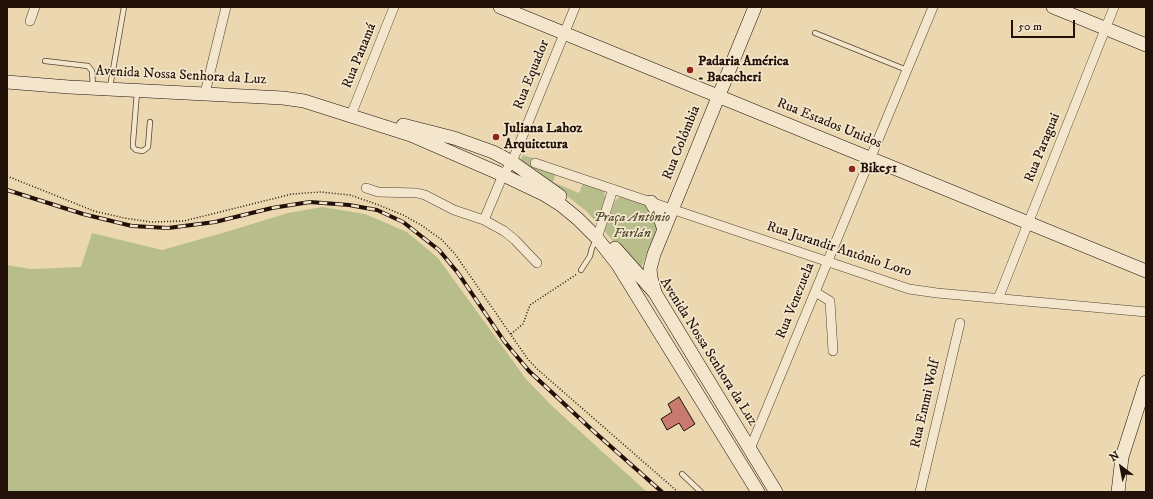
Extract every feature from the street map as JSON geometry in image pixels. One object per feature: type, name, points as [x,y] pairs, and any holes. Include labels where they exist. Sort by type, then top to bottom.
[{"type":"main road","name":"Rua Estados Unidos","points":[[500,7],[1146,271]]},
{"type":"main road","name":"Rua Colômbia","points":[[655,293],[650,269],[654,254],[755,7]]},
{"type":"main road","points":[[1053,7],[1146,45]]},
{"type":"main road","name":"Avenida Nossa Senhora da Luz","points":[[7,82],[292,99],[318,104],[417,137],[544,195],[561,205],[598,234],[628,280],[758,492]]},
{"type":"main road","name":"Avenida Nossa Senhora da Luz","points":[[351,115],[415,127],[473,144],[512,162],[572,204],[598,234],[655,293],[776,492]]},
{"type":"main road","points":[[651,202],[659,214],[664,230]]},
{"type":"main road","points":[[1118,492],[1122,457],[1146,386]]},
{"type":"street","points":[[30,21],[35,7]]},
{"type":"street","points":[[205,93],[226,7]]},
{"type":"street","name":"Rua Panamá","points":[[351,115],[394,7]]},
{"type":"street","name":"Rua Equador","points":[[484,220],[503,175],[512,162],[575,7]]},
{"type":"street","name":"Rua Venezuela","points":[[750,450],[933,7]]},
{"type":"street","name":"Rua Paraguai","points":[[998,298],[1114,7]]},
{"type":"street","name":"Rua Jurandir Antônio Loro","points":[[535,162],[909,289],[937,293],[1146,312]]},
{"type":"street","points":[[366,188],[378,192],[417,193],[425,195],[460,212],[484,220],[510,236],[537,264]]},
{"type":"street","points":[[598,234],[613,189]]},
{"type":"street","points":[[815,292],[830,301],[833,351]]},
{"type":"street","name":"Rua Emmi Wolf","points":[[920,492],[960,323]]},
{"type":"lane","points":[[110,89],[124,7]]},
{"type":"lane","points":[[815,33],[907,70]]},
{"type":"lane","points":[[44,60],[88,66],[92,71],[93,88]]},
{"type":"lane","points":[[137,90],[133,142],[133,147],[136,150],[143,151],[148,147],[150,122]]},
{"type":"lane","points":[[581,270],[590,256],[598,234]]},
{"type":"lane","points":[[682,474],[701,492]]},
{"type":"path","points":[[7,176],[94,211],[151,222],[184,221],[292,194],[320,192],[350,195],[403,215],[421,225],[442,240],[455,254],[536,368],[678,492]]},
{"type":"path","points":[[511,334],[523,324],[530,305],[572,278],[581,270]]},
{"type":"green space","points":[[523,155],[533,158],[531,165],[556,173],[553,182],[579,193],[583,183],[601,189],[604,192],[606,200],[597,223],[586,211],[566,195],[519,162]]},
{"type":"green space","name":"Praça Antônio Furlán","points":[[623,196],[643,203],[649,207],[653,213],[657,229],[640,271],[604,231],[615,201]]},
{"type":"green space","points":[[322,207],[365,214],[407,232],[438,258],[526,379],[552,406],[647,492],[7,492],[7,265],[31,269],[81,267],[92,233],[162,250],[288,213]]},
{"type":"building","points":[[679,397],[695,424],[684,431],[679,423],[667,430],[661,419],[672,412],[668,404]]},
{"type":"railway","points":[[7,190],[83,214],[132,226],[168,228],[215,222],[272,208],[310,202],[349,205],[377,210],[403,222],[439,250],[458,273],[504,341],[529,371],[662,492]]},
{"type":"place","name":"Padaria América - Bacacheri","points":[[690,70]]},
{"type":"place","name":"Juliana Lahoz Arquitetura","points":[[496,137]]},
{"type":"place","name":"Bike51","points":[[852,169]]}]
